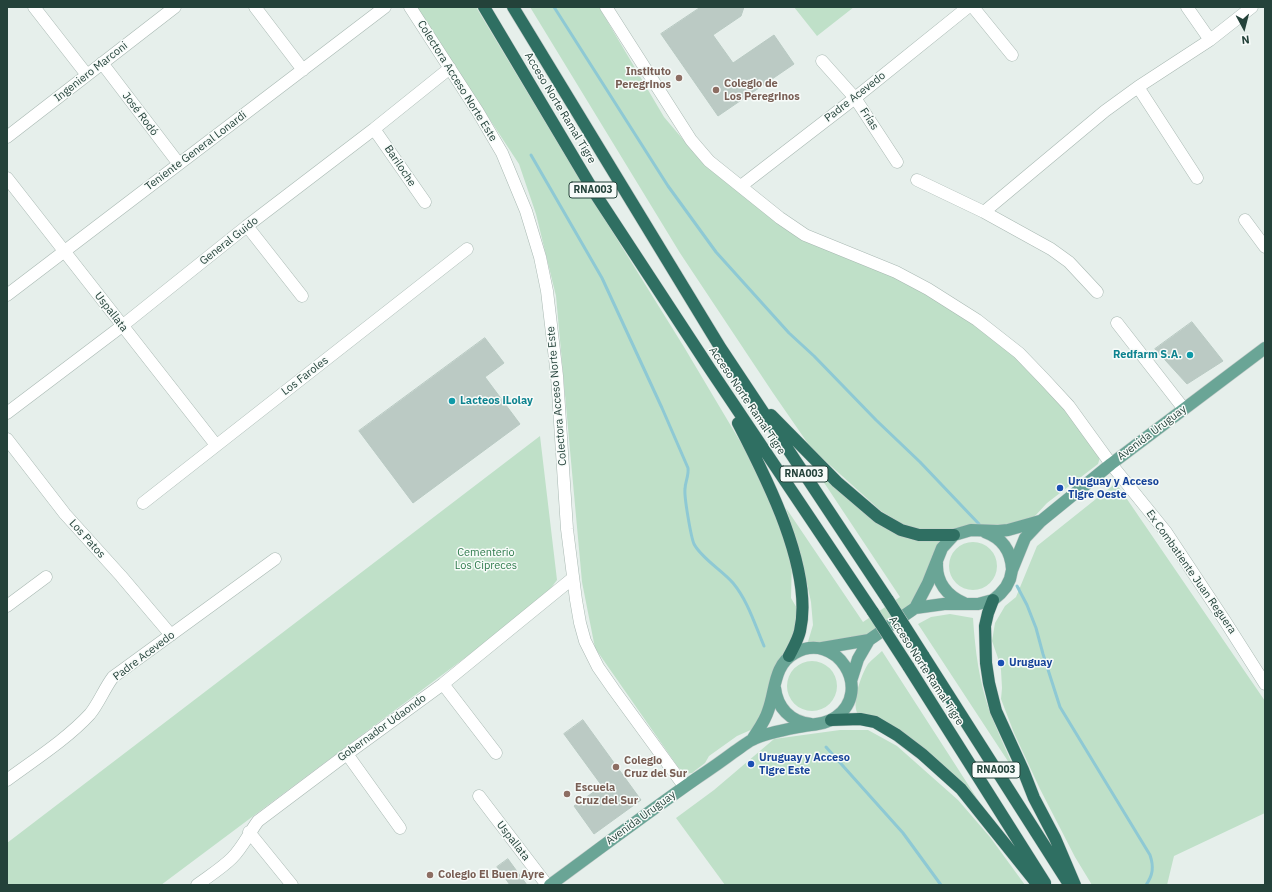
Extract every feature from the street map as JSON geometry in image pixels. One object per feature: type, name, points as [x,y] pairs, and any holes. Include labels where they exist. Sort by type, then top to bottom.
[{"type":"highway","name":"Acceso Norte Ramal Tigre","points":[[484,7],[596,195],[710,369],[873,612],[1046,885]]},
{"type":"highway","name":"Acceso Norte Ramal Tigre","points":[[512,7],[720,347],[888,600],[1070,885]]},
{"type":"highway","points":[[720,347],[771,414],[837,482],[859,502],[878,517],[901,530],[919,534],[954,535]]},
{"type":"highway","points":[[710,369],[762,469],[779,510],[797,567],[803,599],[802,619],[800,632],[789,656]]},
{"type":"highway","points":[[993,600],[985,626],[986,663],[996,711],[1034,798],[1055,838],[1075,885]]},
{"type":"highway","points":[[831,720],[860,719],[875,722],[897,734],[922,754],[960,789],[1038,885]]},
{"type":"main road","name":"Avenida Uruguay","points":[[821,649],[869,640],[915,608],[944,604],[978,604],[993,600],[1006,587],[1025,538],[1041,521],[1111,464],[1265,348]]},
{"type":"main road","name":"Avenida Uruguay","points":[[915,608],[928,583],[939,554],[946,543],[954,535],[964,531],[1008,530],[1041,521]]},
{"type":"main road","points":[[978,530],[994,535],[1006,546],[1012,570]]},
{"type":"main road","points":[[939,554],[937,569],[938,577],[945,590],[956,600],[971,604]]},
{"type":"main road","name":"Avenida Uruguay","points":[[851,681],[858,659],[869,640]]},
{"type":"main road","name":"Avenida Uruguay","points":[[549,885],[684,786],[752,740],[785,730],[831,720],[848,704],[852,689],[850,673],[841,660],[828,651],[812,648],[804,649],[789,656],[779,670],[766,717],[752,740]]},
{"type":"main road","name":"Avenida Uruguay","points":[[775,687],[779,703],[790,716],[806,724],[814,724]]},
{"type":"street","points":[[34,7],[87,74]]},
{"type":"street","name":"Ingeniero Marconi","points":[[7,137],[174,7]]},
{"type":"street","points":[[255,7],[303,70]]},
{"type":"street","name":"Teniente General Lonardi","points":[[7,295],[385,7]]},
{"type":"street","name":"Colectora Acceso Norte Este","points":[[410,7],[478,112],[502,153],[526,211],[540,258],[547,291],[557,376],[566,528],[580,623],[585,641],[593,657],[614,690],[684,786]]},
{"type":"street","name":"Ex Combatiente Juan Reguera","points":[[606,7],[691,140],[710,161],[780,218],[805,235],[896,272],[928,289],[977,320],[1019,353],[1069,406],[1111,464],[1166,532],[1265,684]]},
{"type":"street","name":"Padre Acevedo","points":[[741,186],[855,98],[968,7]]},
{"type":"street","points":[[973,7],[1012,55]]},
{"type":"street","points":[[1186,7],[1210,40]]},
{"type":"street","points":[[984,212],[1105,111],[1138,87],[1210,40],[1252,7]]},
{"type":"street","name":"Frías","points":[[822,61],[855,98],[897,162]]},
{"type":"street","name":"José Rodó","points":[[102,63],[179,164]]},
{"type":"street","name":"General Guido","points":[[7,413],[122,326],[247,226],[374,129],[450,68]]},
{"type":"street","points":[[1138,87],[1197,178]]},
{"type":"street","name":"Bariloche","points":[[374,129],[425,202]]},
{"type":"street","name":"Uspallata","points":[[7,178],[216,446]]},
{"type":"street","points":[[917,180],[984,212],[1051,249],[1069,262],[1097,292]]},
{"type":"street","points":[[1246,220],[1265,247]]},
{"type":"street","points":[[247,226],[302,296]]},
{"type":"street","name":"Los Faroles","points":[[143,503],[467,249]]},
{"type":"street","points":[[1117,323],[1184,409]]},
{"type":"street","name":"Los Patos","points":[[7,439],[65,514],[121,576],[171,635]]},
{"type":"street","name":"Padre Acevedo","points":[[7,780],[77,727],[91,713],[114,677],[275,559]]},
{"type":"street","points":[[7,606],[46,577]]},
{"type":"street","name":"Gobernador Udaondo","points":[[197,885],[232,858],[242,846],[249,832],[258,821],[346,754],[443,684],[573,578]]},
{"type":"street","points":[[443,684],[496,753]]},
{"type":"street","points":[[346,754],[400,828]]},
{"type":"street","name":"Uspallata","points":[[479,796],[549,885]]},
{"type":"street","points":[[249,832],[292,885]]},
{"type":"green space","points":[[416,7],[476,7],[573,168],[684,347],[753,463],[775,511],[792,558],[791,598],[798,610],[800,620],[770,700],[753,729],[737,736],[709,756],[705,763],[692,773],[685,774],[678,767],[595,648],[582,582],[556,296],[536,214],[519,164]]},
{"type":"green space","points":[[530,7],[599,7],[664,117],[703,163],[804,239],[899,277],[964,315],[1043,380],[1101,454],[1098,464],[1047,503],[1035,516],[1024,523],[952,532],[913,531],[881,511],[811,448],[680,253]]},
{"type":"green space","points":[[794,7],[854,7],[817,36]]},
{"type":"green space","name":"Cementerio Los Cipreces","points":[[540,436],[557,580],[541,601],[161,885],[7,885],[7,843]]},
{"type":"green space","points":[[813,466],[894,532],[909,539],[942,540],[933,554],[925,576],[909,607],[867,637],[807,645],[813,625],[811,602],[800,552],[786,508],[863,622],[900,597]]},
{"type":"green space","points":[[1116,483],[1265,701],[1265,813],[1174,856],[1167,885],[1092,885],[1075,857],[1040,789],[1014,733],[1001,699],[1001,670],[992,641],[995,623],[1005,606],[1016,597],[1037,546]]},
{"type":"green space","points":[[968,542],[978,542],[987,546],[993,552],[997,561],[997,571],[993,580],[987,586],[978,590],[968,590],[959,586],[953,580],[949,571],[949,561],[953,552],[959,546]]},
{"type":"green space","points":[[950,614],[973,618],[978,665],[986,701],[996,728],[1017,775],[918,624],[931,617]]},
{"type":"green space","points":[[882,651],[998,831],[950,776],[859,716],[856,698],[862,675],[871,660]]},
{"type":"green space","points":[[812,661],[826,665],[833,672],[837,686],[833,700],[826,707],[812,711],[798,707],[791,700],[787,686],[791,672],[798,665]]},
{"type":"green space","points":[[840,730],[868,730],[897,746],[958,800],[990,837],[1025,885],[725,885],[676,818],[714,790],[774,739]]},
{"type":"building","points":[[701,7],[744,7],[741,16],[713,35],[733,63],[774,35],[794,64],[718,116],[661,34]]},
{"type":"building","name":"Redfarm S.A.","points":[[1192,322],[1223,361],[1187,384],[1155,349]]},
{"type":"building","name":"Lacteos iLolay","points":[[485,338],[504,363],[485,377],[520,424],[413,503],[359,431]]},
{"type":"building","points":[[583,720],[641,800],[594,834],[574,806],[602,786],[564,734]]},
{"type":"building","points":[[508,859],[527,885],[510,885],[497,867]]},
{"type":"waterway","points":[[554,7],[668,186],[716,252],[789,333],[920,462],[979,524]]},
{"type":"waterway","points":[[531,155],[602,278],[688,468],[685,493],[688,517],[694,544],[702,555],[733,583],[743,597],[764,646]]},
{"type":"waterway","points":[[1019,589],[1017,586],[1027,605],[1036,628],[1060,707],[1150,855],[1152,871],[1146,885]]},
{"type":"waterway","points":[[826,747],[903,833],[941,885]]},
{"type":"place","name":"Instituto Peregrinos","points":[[679,78]]},
{"type":"place","name":"Colegio de Los Peregrinos","points":[[716,90]]},
{"type":"place","name":"Redfarm S.A.","points":[[1190,355]]},
{"type":"place","name":"Lacteos iLolay","points":[[452,401]]},
{"type":"place","name":"Uruguay y Acceso Tigre Oeste","points":[[1060,488]]},
{"type":"place","name":"Uruguay","points":[[1001,663]]},
{"type":"place","name":"Uruguay y Acceso Tigre Este","points":[[751,764]]},
{"type":"place","name":"Colegio Cruz del Sur","points":[[616,767]]},
{"type":"place","name":"Escuela Cruz del Sur","points":[[567,794]]},
{"type":"place","name":"Colegio El Buen Ayre","points":[[430,875]]}]
